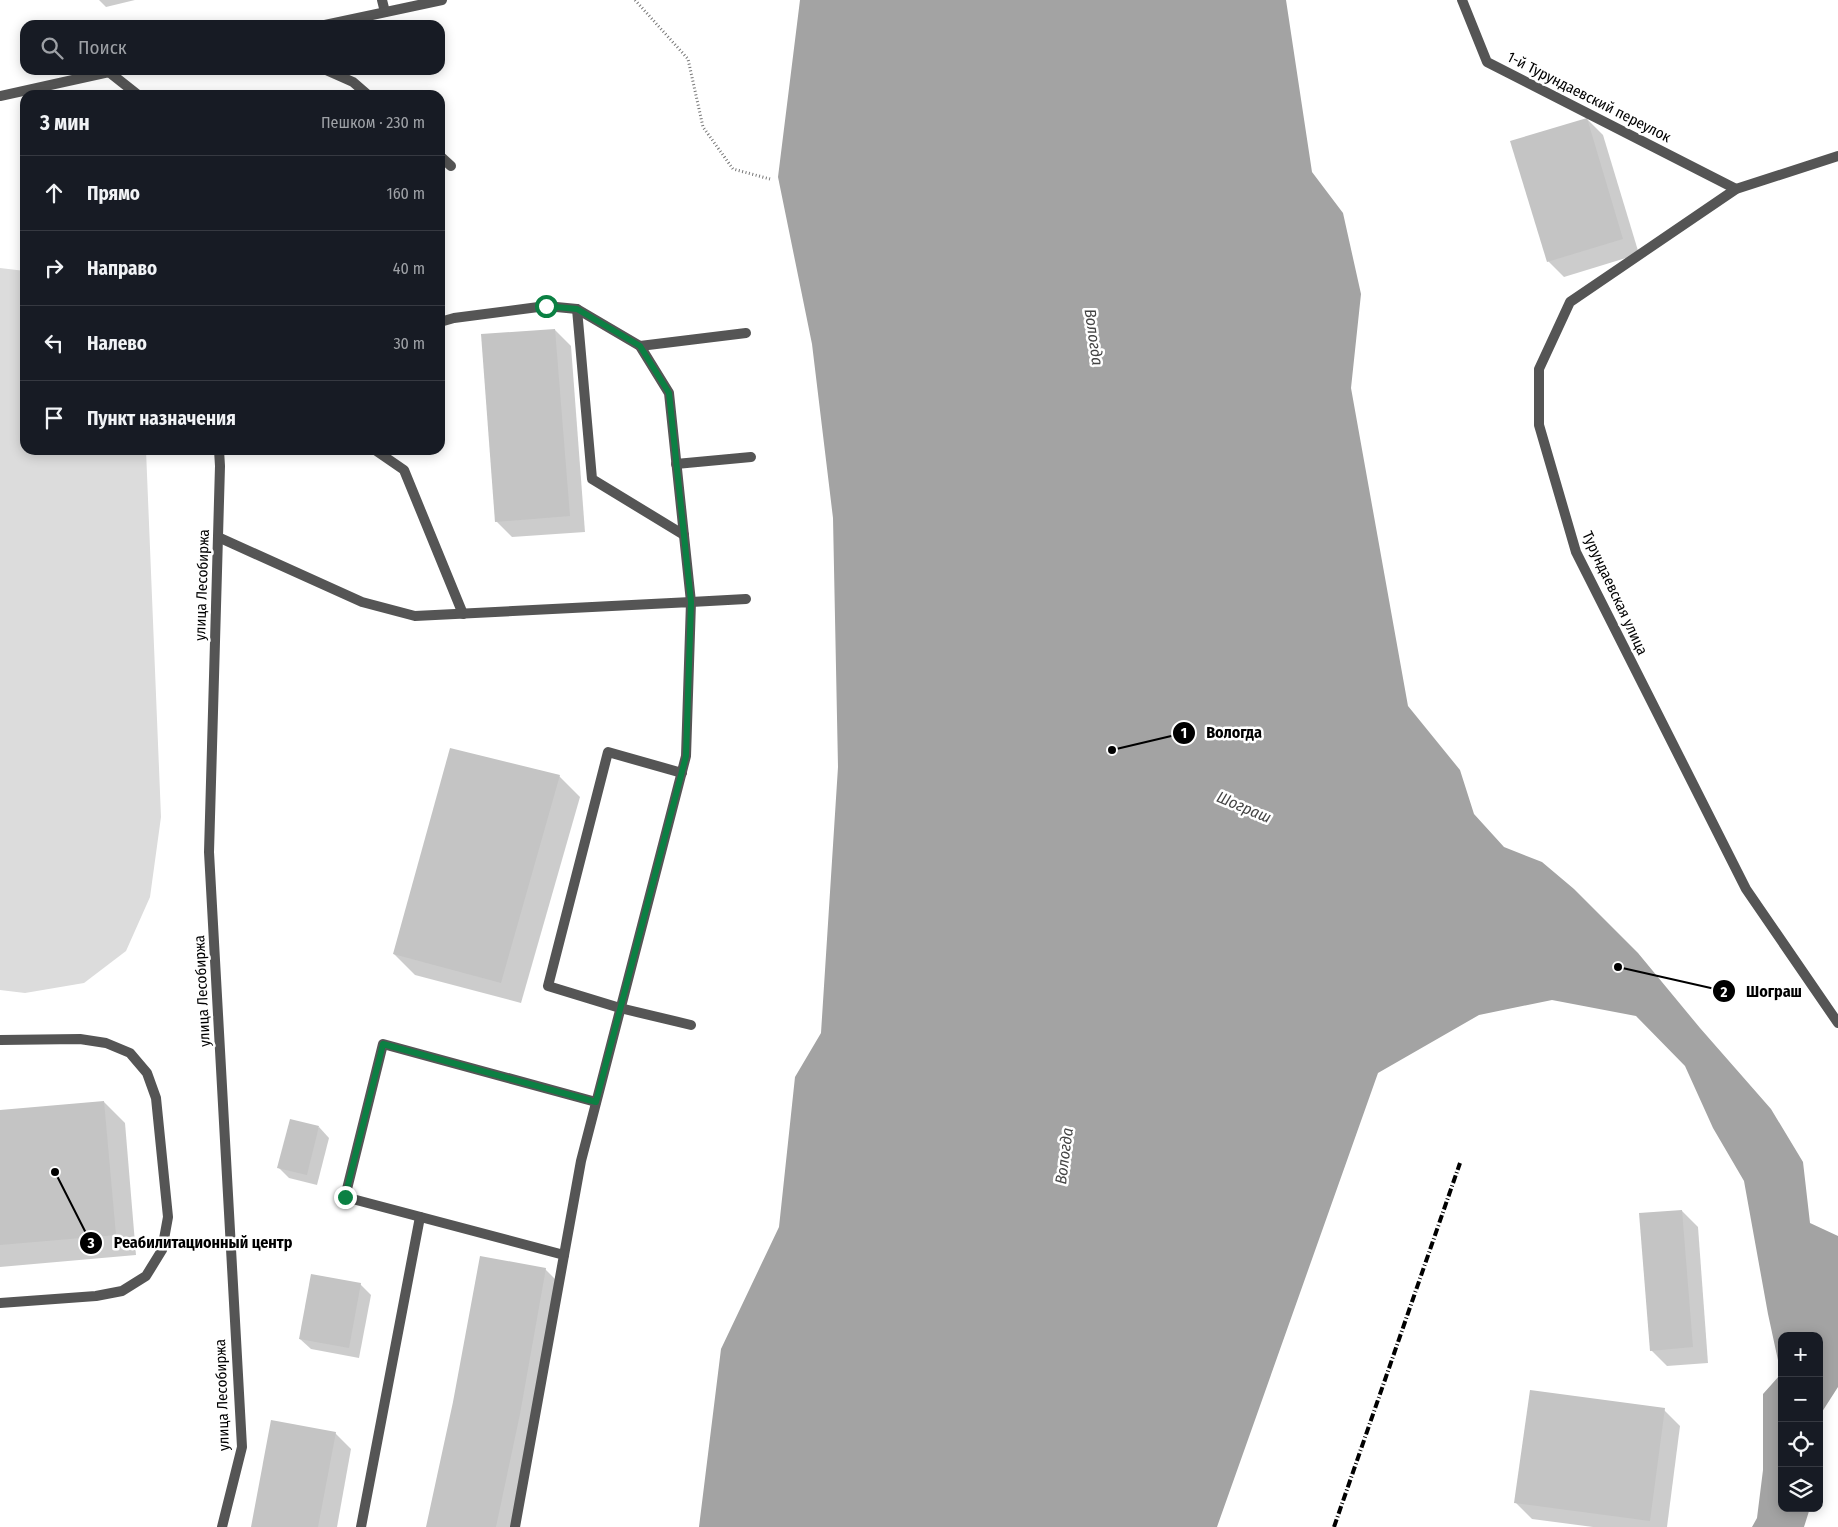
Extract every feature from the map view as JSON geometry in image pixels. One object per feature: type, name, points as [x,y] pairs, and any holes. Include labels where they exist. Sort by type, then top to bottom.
[{"type":"street","points":[[382,0],[385,12]]},
{"type":"street","points":[[348,20],[442,0]]},
{"type":"street","name":"1-й Турундаевский переулок","points":[[1462,0],[1487,62],[1736,189]]},
{"type":"street","points":[[27,90],[95,75]]},
{"type":"street","points":[[113,75],[132,90]]},
{"type":"street","points":[[337,75],[353,82],[362,90]]},
{"type":"street","points":[[0,96],[20,92]]},
{"type":"street","name":"Турундаевская улица","points":[[1838,156],[1736,189],[1570,302],[1539,369],[1539,425],[1573,543],[1580,561],[1746,890],[1838,1023]]},
{"type":"street","points":[[445,161],[451,166]]},
{"type":"street","points":[[445,321],[546,306],[577,309],[640,346],[669,393],[691,602],[686,756],[580,1161],[515,1527]]},
{"type":"street","points":[[577,309],[592,480],[684,535]]},
{"type":"street","points":[[640,346],[746,333]]},
{"type":"street","name":"улица Лесобиржа","points":[[219,455],[209,852],[242,1447],[222,1527]]},
{"type":"street","points":[[382,455],[404,470],[463,614]]},
{"type":"street","points":[[676,464],[751,457]]},
{"type":"street","points":[[218,537],[362,602],[416,616],[746,599]]},
{"type":"street","points":[[682,772],[608,752],[548,986],[620,1008],[691,1025]]},
{"type":"street","points":[[0,1040],[80,1039],[106,1043],[130,1053],[146,1073],[156,1098],[168,1217],[162,1250],[146,1276],[122,1291],[96,1296],[0,1303]]},
{"type":"street","points":[[564,1255],[345,1197],[383,1044],[596,1102]]},
{"type":"street","points":[[361,1527],[420,1217]]},
{"type":"path","points":[[635,0],[688,59],[703,127],[732,170],[770,179]]},
{"type":"shaded area","points":[[0,268],[20,270],[20,455],[146,455],[161,817],[150,897],[126,951],[84,983],[25,993],[0,990]]},
{"type":"water","points":[[800,0],[1286,0],[1312,172],[1343,213],[1361,294],[1351,388],[1408,706],[1460,770],[1474,814],[1504,847],[1542,862],[1574,889],[1638,953],[1771,1109],[1803,1162],[1810,1223],[1838,1236],[1838,1387],[1823,1410],[1823,1332],[1778,1332],[1778,1360],[1744,1181],[1713,1128],[1685,1066],[1636,1016],[1552,1000],[1479,1015],[1378,1073],[1217,1527],[699,1527],[721,1349],[779,1227],[795,1077],[821,1033],[838,767],[833,518],[812,344],[778,177]]},
{"type":"water","points":[[1778,1377],[1778,1512],[1809,1512],[1804,1527],[1752,1527],[1757,1518],[1763,1470],[1763,1394]]},
{"type":"building","points":[[1587,118],[1623,239],[1547,262],[1510,141]]},
{"type":"building","points":[[555,329],[570,516],[495,522],[481,334]]},
{"type":"building","points":[[450,748],[560,775],[501,983],[393,954]]},
{"type":"building","points":[[104,1101],[116,1235],[0,1245],[0,1110]]},
{"type":"building","points":[[290,1119],[319,1126],[307,1175],[277,1168]]},
{"type":"building","points":[[1682,1210],[1693,1347],[1650,1351],[1639,1213]]},
{"type":"building","points":[[480,1256],[546,1268],[520,1414],[496,1527],[426,1527],[453,1402]]},
{"type":"building","points":[[311,1274],[361,1283],[349,1348],[299,1339]]},
{"type":"building","points":[[1530,1390],[1665,1408],[1650,1521],[1514,1503]]},
{"type":"building","points":[[271,1420],[336,1432],[318,1527],[251,1527]]},
{"type":"railway","points":[[1334,1527],[1460,1163]]},
{"type":"place","name":"Вологда","points":[[1112,750]]},
{"type":"place","name":"Шограш","points":[[1618,967]]},
{"type":"place","name":"Реабилитационный центр","points":[[55,1172]]},
{"type":"route","points":[[345,1197],[383,1044],[596,1102],[686,756],[691,602],[669,393],[640,346],[577,309],[546,306]]}]
